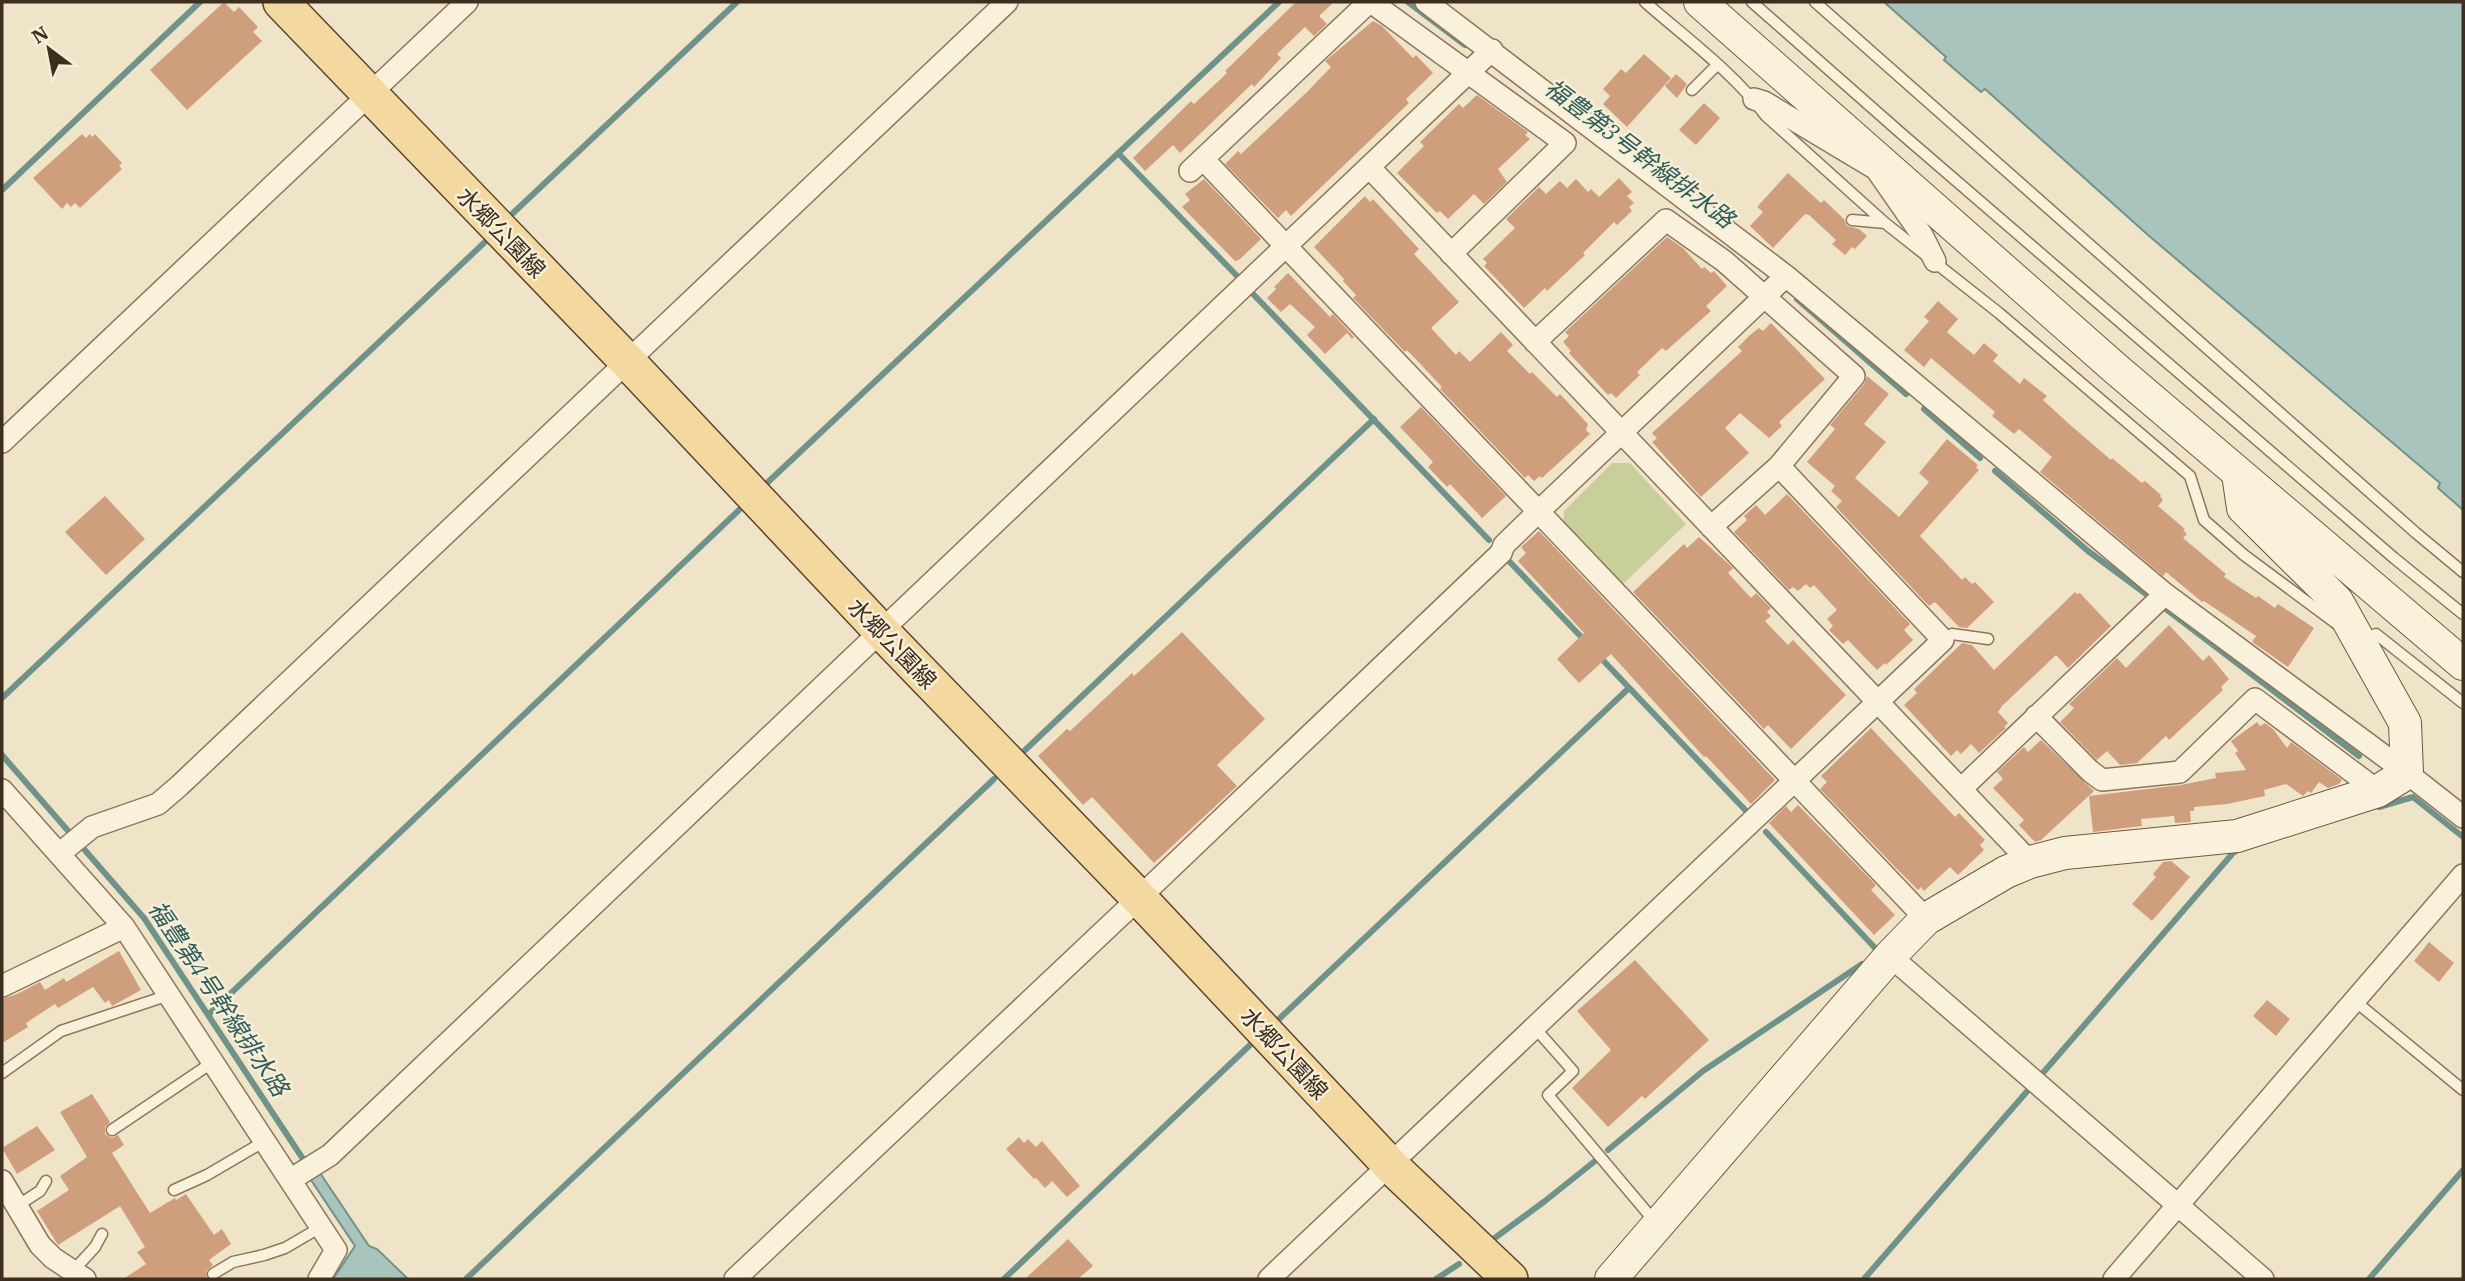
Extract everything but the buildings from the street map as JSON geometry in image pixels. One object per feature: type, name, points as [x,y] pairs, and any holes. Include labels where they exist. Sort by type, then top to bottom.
[{"type":"main road","name":"水郷公園線","points":[[281,2],[628,362],[1390,1165],[1510,1279]]},
{"type":"street","points":[[2,442],[467,2]]},
{"type":"street","points":[[63,852],[92,827],[158,804],[179,786],[1007,2]]},
{"type":"street","points":[[1451,254],[1565,143],[1370,2],[1196,165],[1287,247],[1926,919]]},
{"type":"street","points":[[1426,2],[1786,276],[2165,594],[2463,817]]},
{"type":"street","points":[[1700,2],[1878,166],[2463,664]]},
{"type":"street","points":[[294,1178],[330,1155],[1492,50]]},
{"type":"street","points":[[1754,99],[1764,102],[1878,166],[1922,235],[1935,261]]},
{"type":"street","points":[[1370,168],[2030,862]]},
{"type":"street","points":[[1535,342],[1666,220],[1724,261],[1854,376],[1779,466],[1712,527]]},
{"type":"street","points":[[735,1279],[1501,553],[1504,545],[1786,276]]},
{"type":"street","points":[[1269,1279],[1943,640],[1779,466]]},
{"type":"street","points":[[2238,474],[2244,508],[2337,601],[2405,723],[2407,773]]},
{"type":"street","points":[[1961,789],[2165,594]]},
{"type":"street","points":[[2036,716],[2102,780],[2180,772],[2255,699],[2378,791]]},
{"type":"street","points":[[1611,1279],[1890,956],[1926,919],[2006,872],[2030,862],[2065,853],[2237,836],[2378,791],[2407,773]]},
{"type":"street","points":[[2,790],[63,852],[124,927],[265,1141],[294,1178],[336,1250],[319,1279]]},
{"type":"street","points":[[2114,1279],[2463,875]]},
{"type":"street","points":[[2,986],[124,927]]},
{"type":"street","points":[[1890,956],[2263,1279]]},
{"type":"street","points":[[2,1183],[40,1245],[53,1258],[79,1275]]},
{"type":"lane","points":[[1644,2],[1717,65],[1754,99],[1766,116],[1885,223],[1935,261],[2190,476],[2204,520],[2244,555],[2359,640],[2376,634],[2463,703]]},
{"type":"lane","points":[[1752,2],[2394,558],[2463,614]]},
{"type":"lane","points":[[1815,2],[2463,572]]},
{"type":"lane","points":[[1692,90],[1717,65]]},
{"type":"lane","points":[[1852,219],[1885,223]]},
{"type":"lane","points":[[1943,640],[1952,634],[1988,639]]},
{"type":"lane","points":[[2,1073],[61,1031],[169,995]]},
{"type":"lane","points":[[2355,1001],[2463,1090]]},
{"type":"lane","points":[[1535,1028],[1573,1071],[1548,1095],[1658,1226]]},
{"type":"lane","points":[[112,1130],[213,1062]]},
{"type":"lane","points":[[174,1190],[207,1175],[265,1141]]},
{"type":"lane","points":[[17,1206],[40,1191],[46,1181]]},
{"type":"lane","points":[[213,1273],[233,1262],[285,1248],[321,1227]]},
{"type":"lane","points":[[79,1275],[102,1234]]},
{"type":"green space","points":[[1612,463],[1630,463],[1686,524],[1621,586],[1563,525],[1564,511]]},
{"type":"water","points":[[1884,2],[2463,2],[2463,510],[2438,488],[2440,483],[2148,235],[1985,89],[1981,92],[1944,60],[1946,57]]},
{"type":"water","points":[[312,1161],[369,1246],[377,1249],[408,1279],[333,1279],[355,1246],[303,1168]]},
{"type":"waterway","points":[[2,190],[200,2]]},
{"type":"waterway","points":[[511,215],[737,2]]},
{"type":"waterway","points":[[767,483],[1279,2]]},
{"type":"waterway","name":"福豊第3号幹線排水路","points":[[1408,2],[1465,45]]},
{"type":"waterway","points":[[1118,153],[1239,278]]},
{"type":"waterway","points":[[2,698],[485,242]]},
{"type":"waterway","points":[[1254,295],[1489,540]]},
{"type":"waterway","name":"福豊第3号幹線排水路","points":[[1797,299],[1906,394]]},
{"type":"waterway","name":"福豊第3号幹線排水路","points":[[1924,409],[1980,458]]},
{"type":"waterway","points":[[1021,754],[1374,419]]},
{"type":"waterway","name":"福豊第3号幹線排水路","points":[[1995,471],[2088,551],[2146,594]]},
{"type":"waterway","points":[[208,1015],[739,510]]},
{"type":"waterway","points":[[1507,559],[1586,642]]},
{"type":"waterway","name":"福豊第3号幹線排水路","points":[[2166,609],[2359,756]]},
{"type":"waterway","points":[[1598,655],[1749,814]]},
{"type":"waterway","points":[[1278,1020],[1629,688]]},
{"type":"waterway","name":"福豊第4号幹線排水路","points":[[2,755],[144,918],[307,1165]]},
{"type":"waterway","points":[[466,1279],[994,779]]},
{"type":"waterway","name":"福豊第3号幹線排水路","points":[[2379,807],[2413,797],[2463,837]]},
{"type":"waterway","points":[[1766,832],[1876,949]]},
{"type":"waterway","points":[[2042,1074],[2233,853],[2241,848]]},
{"type":"waterway","points":[[1608,1150],[1703,1071],[1862,964]]},
{"type":"waterway","points":[[1004,1279],[1250,1045]]},
{"type":"waterway","points":[[1864,1279],[2030,1088]]},
{"type":"waterway","points":[[1492,1240],[1595,1161]]},
{"type":"waterway","points":[[2369,1279],[2463,1170]]},
{"type":"waterway","points":[[1436,1279],[1459,1264]]}]
